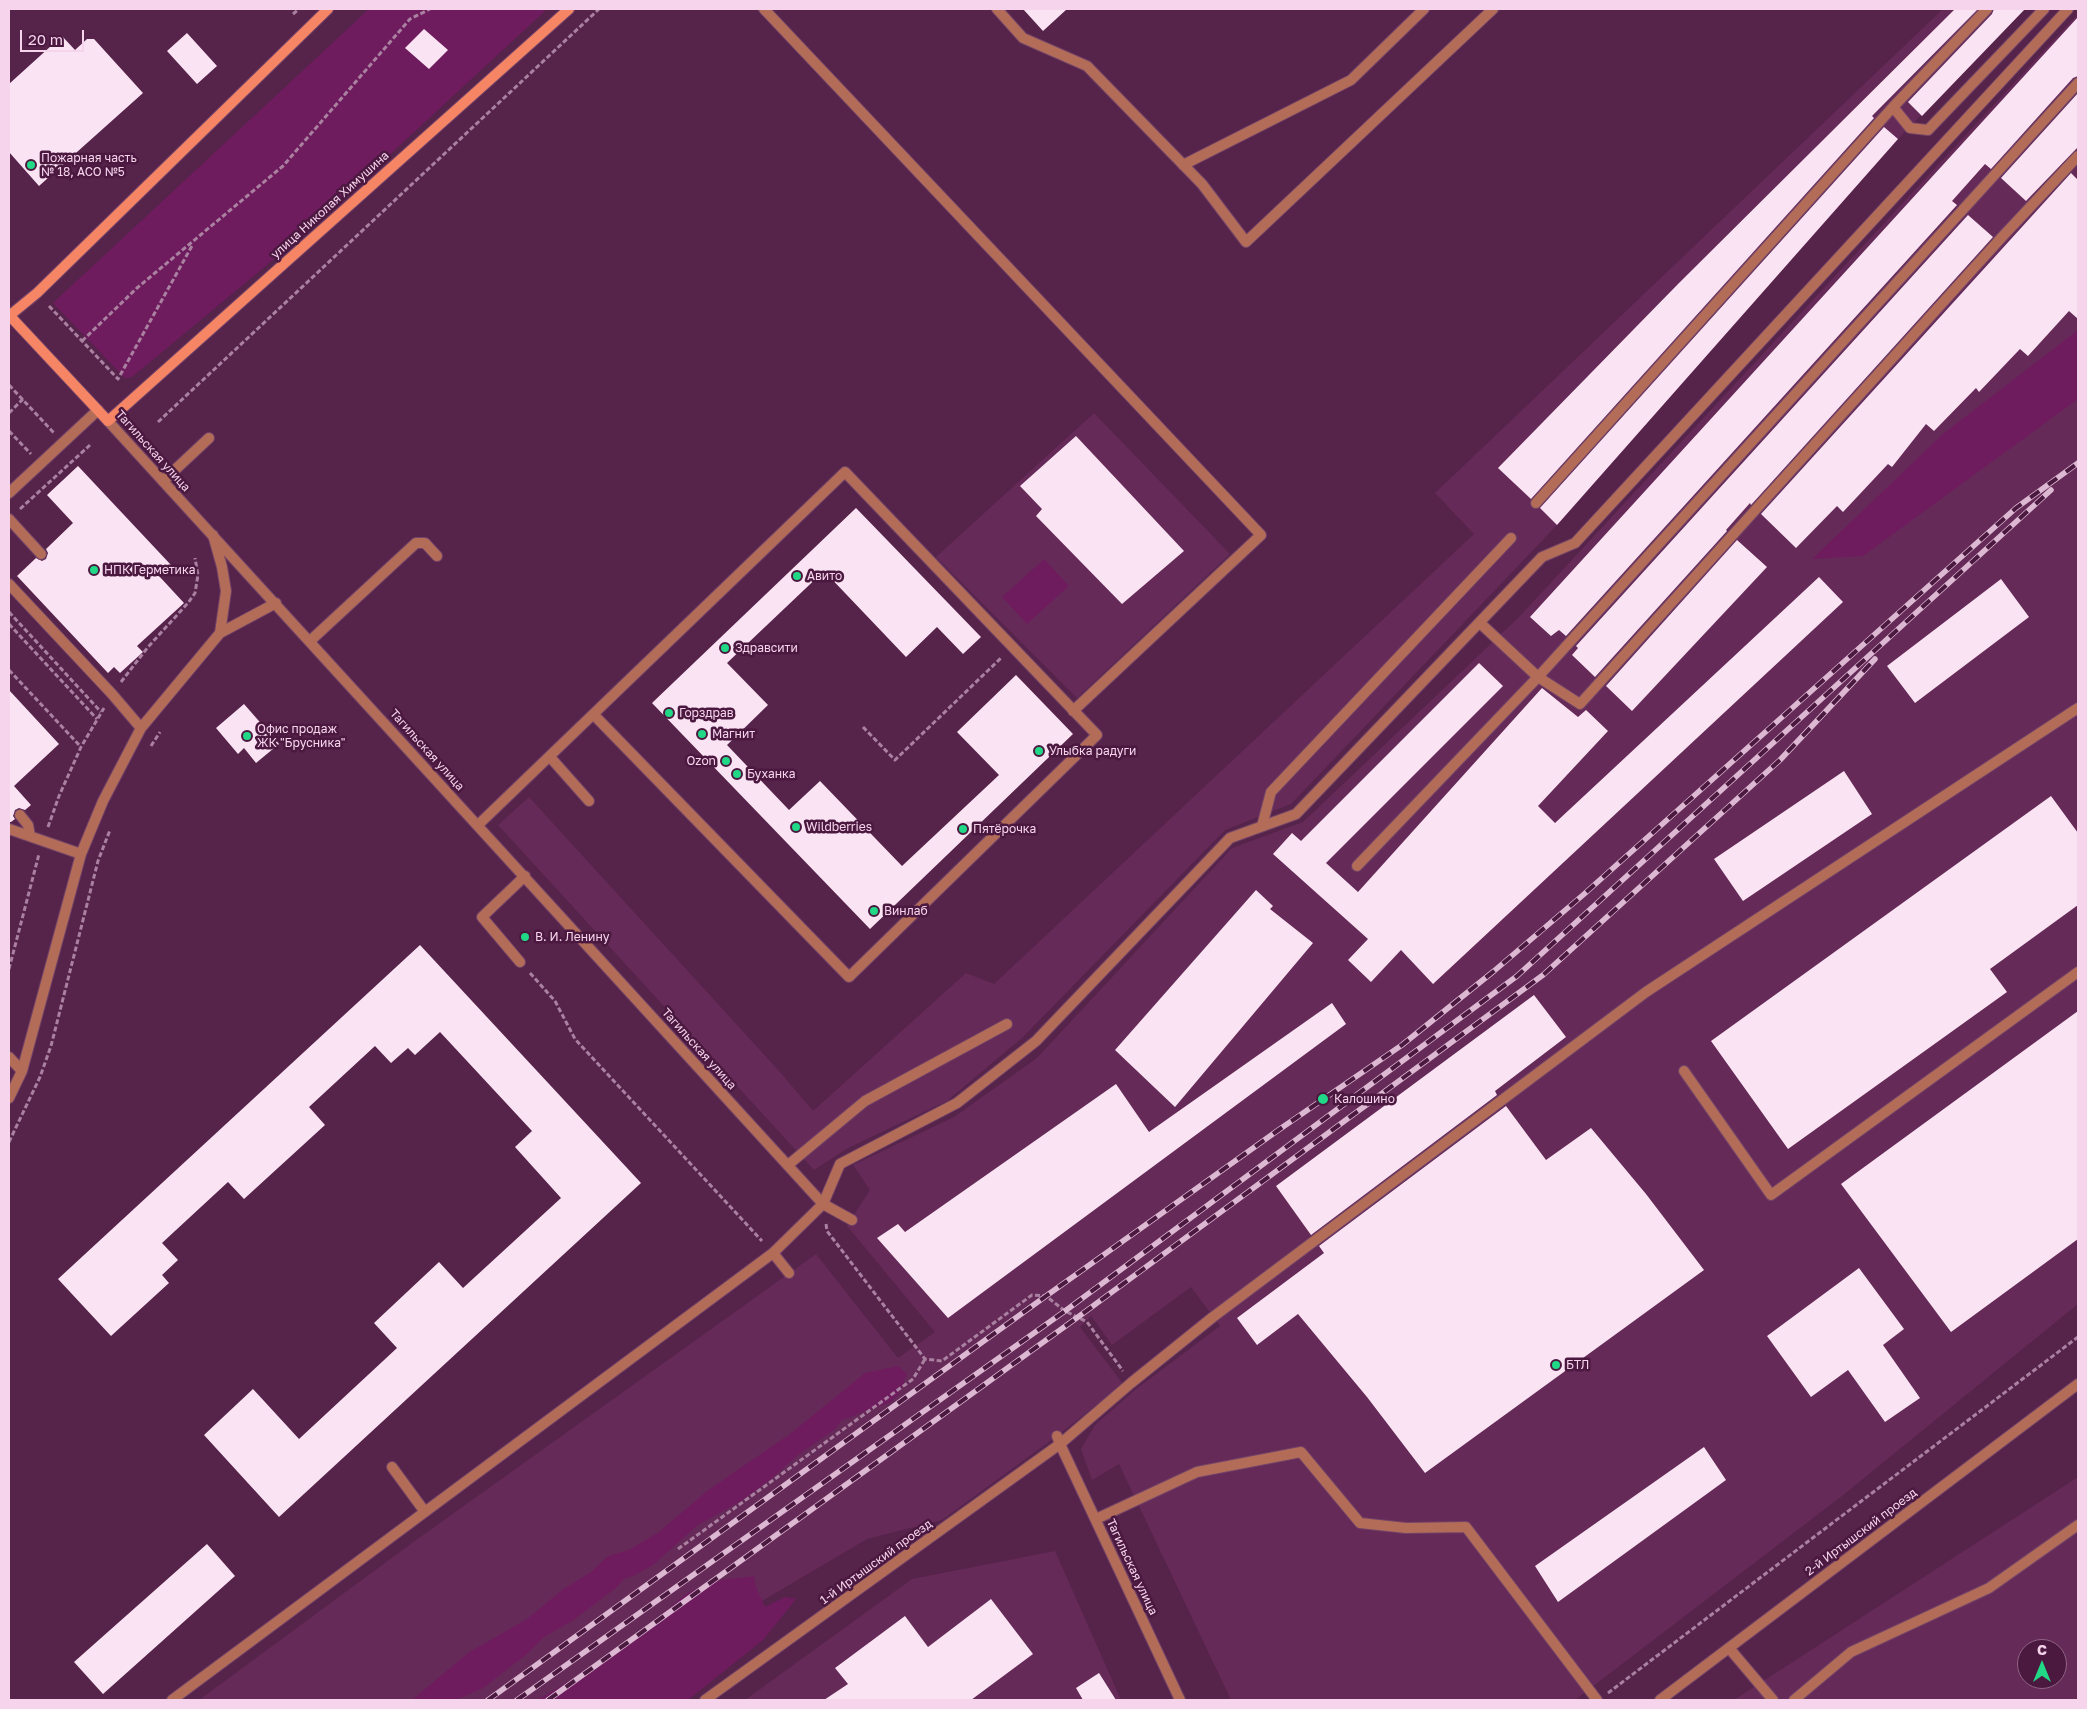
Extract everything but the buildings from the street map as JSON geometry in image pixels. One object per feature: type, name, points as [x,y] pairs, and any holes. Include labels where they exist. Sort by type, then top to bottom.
[{"type":"main road","points":[[9,316],[37,293],[328,9]]},
{"type":"main road","name":"улица Николая Химушина","points":[[108,420],[569,9]]},
{"type":"main road","name":"Тагильская улица","points":[[9,316],[108,420]]},
{"type":"street","points":[[764,9],[1261,535],[1217,571],[1073,711]]},
{"type":"street","points":[[997,9],[1023,38],[1088,66],[1202,184],[1246,242],[1493,9]]},
{"type":"street","points":[[1183,165],[1351,80],[1424,9]]},
{"type":"street","points":[[1536,503],[1893,107],[1987,9]]},
{"type":"street","points":[[1893,107],[1910,128],[1928,130],[2044,9]]},
{"type":"street","points":[[172,1700],[773,1253],[823,1204],[840,1164],[957,1103],[1036,1042],[1230,838],[1296,814],[1542,557],[1575,544],[2068,9]]},
{"type":"street","points":[[1357,866],[1538,677],[2078,83]]},
{"type":"street","points":[[1480,623],[1538,677],[1580,704],[2002,237],[2078,156]]},
{"type":"street","points":[[9,492],[98,410]]},
{"type":"street","name":"Тагильская улица","points":[[108,420],[823,1204],[852,1220]]},
{"type":"street","points":[[162,481],[208,438]]},
{"type":"street","points":[[478,825],[844,472],[1097,735],[850,977],[594,715]]},
{"type":"street","points":[[9,519],[41,554]]},
{"type":"street","points":[[212,535],[222,567],[226,591],[220,633]]},
{"type":"street","points":[[1262,826],[1271,792],[1511,538]]},
{"type":"street","points":[[310,641],[416,543],[425,543],[437,556]]},
{"type":"street","points":[[9,584],[112,694],[141,728]]},
{"type":"street","points":[[9,1098],[22,1071],[81,854],[103,801],[141,728],[220,633],[276,603]]},
{"type":"street","name":"1-й Иртышский проезд","points":[[705,1700],[1059,1440],[1213,1317],[1646,992],[2078,708]]},
{"type":"street","points":[[550,756],[589,801]]},
{"type":"street","points":[[20,815],[28,825],[30,836]]},
{"type":"street","points":[[9,829],[81,854]]},
{"type":"street","points":[[520,962],[482,917],[525,876]]},
{"type":"street","points":[[1684,1071],[1771,1195],[2078,972]]},
{"type":"street","points":[[788,1165],[865,1101],[1007,1024]]},
{"type":"street","points":[[9,1057],[22,1071]]},
{"type":"street","points":[[773,1253],[789,1273]]},
{"type":"street","name":"2-й Иртышский проезд","points":[[1660,1700],[2078,1384]]},
{"type":"street","name":"Тагильская улица","points":[[1059,1440],[1180,1700]]},
{"type":"street","points":[[1096,1520],[1197,1472],[1301,1452],[1360,1523],[1406,1528],[1466,1527],[1597,1700]]},
{"type":"street","points":[[392,1467],[425,1512]]},
{"type":"street","points":[[1794,1700],[1851,1652],[1989,1588],[2078,1524]]},
{"type":"street","points":[[1729,1648],[1773,1700]]},
{"type":"path","points":[[293,14],[299,9]]},
{"type":"path","points":[[82,341],[137,288],[283,166],[410,19],[430,9]]},
{"type":"path","points":[[158,422],[599,9]]},
{"type":"path","points":[[49,306],[118,379],[194,241]]},
{"type":"path","points":[[9,384],[63,442]]},
{"type":"path","points":[[9,413],[23,399]]},
{"type":"path","points":[[9,431],[39,464]]},
{"type":"path","points":[[9,519],[90,445]]},
{"type":"path","points":[[9,670],[81,747],[112,694],[148,647],[195,593],[198,575],[195,558]]},
{"type":"path","points":[[9,612],[102,712]]},
{"type":"path","points":[[9,624],[98,719]]},
{"type":"path","points":[[863,727],[895,760],[1001,658]]},
{"type":"path","points":[[149,750],[163,727]]},
{"type":"path","points":[[9,1142],[52,1046],[98,861],[112,824]]},
{"type":"path","points":[[520,962],[555,1001],[575,1039],[773,1253]]},
{"type":"path","points":[[823,1204],[827,1231],[925,1359],[942,1361],[1032,1295],[1046,1296],[1065,1311],[1087,1322],[1131,1383]]},
{"type":"path","points":[[1606,1694],[2078,1337]]},
{"type":"path","points":[[678,1549],[913,1378],[925,1359]]},
{"type":"shaded area","points":[[369,9],[547,9],[304,234],[132,377],[125,378],[53,303]]},
{"type":"shaded area","points":[[1943,9],[2025,9],[1898,139],[1557,525],[1291,804],[1225,830],[1023,1037],[947,1101],[848,1148],[814,1170],[498,825],[529,797],[780,1072],[813,1111],[966,973],[994,984],[1474,534],[1435,493]]},
{"type":"shaded area","points":[[2078,14],[2078,1304],[1842,1496],[1575,1700],[1231,1700],[1119,1464],[1092,1480],[1081,1449],[1095,1425],[1136,1389],[1220,1326],[1191,1287],[1112,1345],[1091,1316],[1080,1327],[1123,1384],[1057,1436],[942,1520],[867,1539],[735,1617],[664,1700],[199,1700],[412,1543],[816,1254],[898,1358],[935,1332],[847,1226],[870,1190],[853,1165],[954,1117],[1037,1058],[1232,848],[1303,822],[1518,618]]},
{"type":"shaded area","points":[[2078,330],[2078,399],[1863,556],[1812,559],[1944,433]]},
{"type":"shaded area","points":[[1094,413],[1230,554],[1077,698],[936,557]]},
{"type":"shaded area","points":[[1044,559],[1069,586],[1027,624],[1002,597]]},
{"type":"shaded area","points":[[898,1366],[907,1374],[899,1394],[891,1402],[842,1420],[835,1429],[798,1455],[770,1480],[741,1501],[698,1525],[653,1565],[624,1579],[616,1588],[572,1621],[544,1637],[527,1654],[483,1688],[456,1700],[412,1700],[468,1653],[527,1619],[562,1590],[591,1572],[608,1556],[629,1550],[659,1532],[707,1491],[790,1434],[865,1373]]},
{"type":"shaded area","points":[[2078,1477],[2078,1700],[1734,1700]]},
{"type":"shaded area","points":[[1055,1551],[1121,1700],[745,1700],[912,1579]]},
{"type":"shaded area","points":[[754,1576],[756,1587],[765,1607],[785,1597],[796,1599],[763,1640],[688,1700],[537,1700],[573,1679],[636,1637],[687,1593],[720,1580]]},
{"type":"railway","points":[[488,1700],[1046,1296],[1277,1131],[1402,1045],[1494,971],[1583,895],[2016,508],[2078,463]]},
{"type":"railway","points":[[517,1700],[1065,1311],[1517,976],[2051,490]]},
{"type":"railway","points":[[548,1700],[1078,1317],[1543,975],[1780,760],[1875,659]]},
{"type":"place","name":"Пожарная часть № 18, АСО №5","points":[[31,165]]},
{"type":"place","name":"НПК Герметика","points":[[94,570]]},
{"type":"place","name":"Авито","points":[[797,576]]},
{"type":"place","name":"Здравсити","points":[[725,648]]},
{"type":"place","name":"Горздрав","points":[[669,713]]},
{"type":"place","name":"Магнит","points":[[702,734]]},
{"type":"place","name":"Офис продаж ЖК \"Брусника\"","points":[[247,736]]},
{"type":"place","name":"Улыбка радуги","points":[[1039,751]]},
{"type":"place","name":"Ozon","points":[[726,761]]},
{"type":"place","name":"Буханка","points":[[737,774]]},
{"type":"place","name":"Wildberries","points":[[796,827]]},
{"type":"place","name":"Пятёрочка","points":[[963,829]]},
{"type":"place","name":"Винлаб","points":[[874,911]]},
{"type":"place","name":"В. И. Ленину","points":[[525,937]]},
{"type":"place","name":"Калошино","points":[[1323,1099]]},
{"type":"place","name":"БТЛ","points":[[1556,1365]]}]
